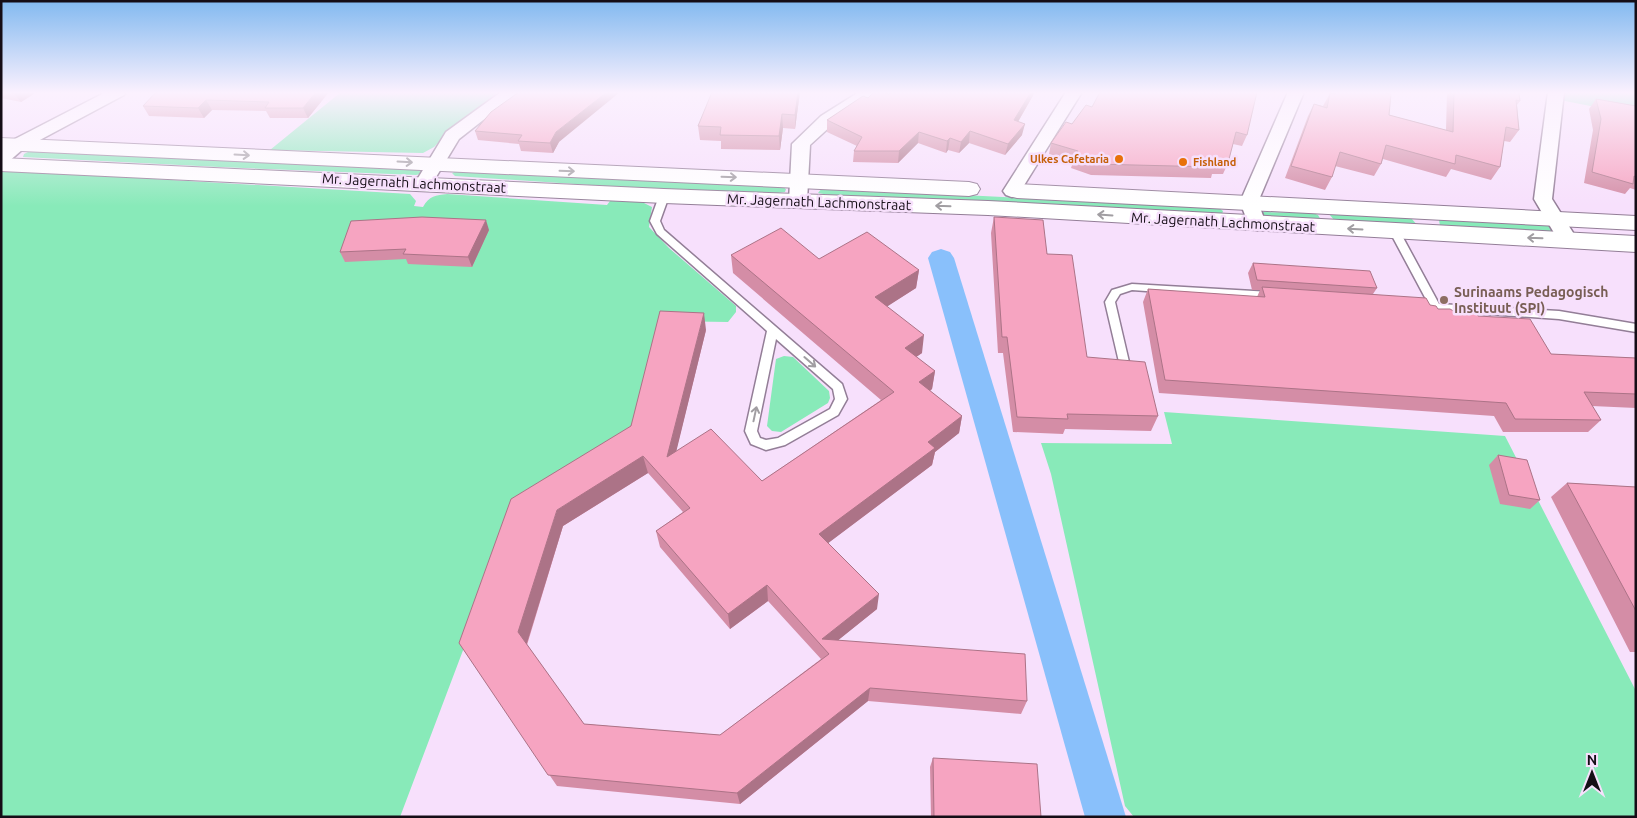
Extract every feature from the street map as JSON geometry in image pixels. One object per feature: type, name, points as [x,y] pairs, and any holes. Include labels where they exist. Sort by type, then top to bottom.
[{"type":"main road","name":"Mr. Jagernath Lachmonstraat","points":[[7,149],[435,164],[799,191],[988,208],[1636,244]]},
{"type":"main road","name":"Mr. Jagernath Lachmonstraat","points":[[1,164],[664,196],[799,191],[1012,191],[1636,223]]},
{"type":"street","points":[[7,149],[44,130]]},
{"type":"street","points":[[424,183],[452,136],[460,130]]},
{"type":"street","points":[[799,191],[802,144],[816,130]]},
{"type":"street","points":[[1012,191],[1050,130]]},
{"type":"street","points":[[1257,224],[1249,202],[1280,130]]},
{"type":"street","points":[[1551,130],[1543,199],[1567,239]]},
{"type":"lane","points":[[664,196],[655,221],[660,232],[773,330],[838,387],[841,399],[834,412],[781,442],[766,445],[755,441],[751,431],[773,330]]},
{"type":"lane","points":[[1395,232],[1434,307],[1445,318]]},
{"type":"lane","points":[[1124,362],[1110,302],[1116,292],[1132,287],[1278,297]]},
{"type":"lane","points":[[1415,306],[1559,315],[1636,328]]},
{"type":"green space","points":[[294,130],[451,130],[434,147],[423,153],[270,150]]},
{"type":"green space","points":[[32,150],[421,168],[423,170],[420,174],[416,175],[23,157],[24,154]]},
{"type":"green space","points":[[1,170],[410,194],[416,201],[414,206],[423,207],[433,197],[447,194],[607,205],[610,201],[642,202],[652,207],[649,227],[669,248],[736,306],[736,312],[728,322],[661,321],[630,441],[516,510],[400,817],[1,817]]},
{"type":"green space","points":[[460,170],[781,186],[786,189],[785,192],[777,193],[649,189],[455,176],[452,173]]},
{"type":"green space","points":[[822,188],[1219,208],[1223,211],[1222,214],[829,195],[818,193]]},
{"type":"green space","points":[[1263,212],[1313,213],[1318,215],[1321,220],[1262,216]]},
{"type":"green space","points":[[1329,214],[1411,218],[1418,226],[1335,221]]},
{"type":"green space","points":[[1439,220],[1550,226],[1556,233],[1440,226]]},
{"type":"green space","points":[[784,356],[793,357],[829,391],[830,398],[828,403],[781,432],[772,431],[767,426],[776,359]]},
{"type":"green space","points":[[1164,412],[1505,436],[1636,691],[1636,817],[1134,817],[1125,806],[1051,474],[1041,443],[1172,444]]},
{"type":"building","points":[[558,130],[550,143],[518,141],[522,135],[475,131]]},
{"type":"building","points":[[721,130],[780,130],[779,136],[720,135]]},
{"type":"building","points":[[848,130],[1020,130],[1008,144],[970,131],[961,142],[950,138],[947,141],[919,132],[899,151],[854,151],[862,137]]},
{"type":"building","points":[[1060,130],[1248,130],[1247,135],[1236,132],[1228,163],[1214,163],[1215,167],[1094,164],[1074,157],[1078,151],[1051,143]]},
{"type":"building","points":[[1304,130],[1446,130],[1453,132],[1453,130],[1506,130],[1500,167],[1456,155],[1455,164],[1386,145],[1381,164],[1340,152],[1332,177],[1291,166]]},
{"type":"building","points":[[1599,130],[1636,130],[1636,177],[1634,176],[1633,184],[1592,172]]},
{"type":"building","points":[[422,217],[486,220],[468,257],[403,254],[406,249],[340,252],[351,221]]},
{"type":"building","points":[[994,217],[1043,220],[1047,254],[1072,255],[1087,357],[1145,362],[1158,416],[1067,414],[1068,419],[1017,417],[1007,337],[1002,337]]},
{"type":"building","points":[[781,228],[819,259],[867,232],[919,270],[875,297],[924,335],[905,348],[935,371],[919,382],[962,416],[928,442],[935,448],[819,534],[879,594],[822,639],[1025,654],[1027,701],[870,688],[737,793],[548,775],[459,643],[511,499],[631,426],[660,311],[704,313],[667,457],[711,429],[762,481],[894,392],[731,255]],"holes":[[[643,456],[690,508],[656,531],[728,614],[767,585],[829,654],[720,735],[584,724],[518,632],[557,510]]]},
{"type":"building","points":[[1253,263],[1370,271],[1377,288],[1257,280]]},
{"type":"building","points":[[1262,287],[1426,298],[1430,305],[1436,306],[1438,309],[1450,309],[1459,314],[1466,309],[1475,310],[1478,316],[1530,319],[1551,354],[1636,358],[1636,394],[1584,392],[1601,420],[1515,419],[1506,403],[1165,380],[1148,289],[1265,297]]},
{"type":"building","points":[[1498,455],[1527,460],[1540,500],[1509,495]]},
{"type":"building","points":[[1567,483],[1636,487],[1636,611]]},
{"type":"building","points":[[933,758],[1037,764],[1041,817],[934,817]]},
{"type":"waterway","points":[[941,258],[1106,817]]},
{"type":"place","name":"Ulkes Cafetaria","points":[[1119,159]]},
{"type":"place","name":"Fishland","points":[[1183,162]]},
{"type":"place","name":"Surinaams Pedagogisch Instituut (SPI)","points":[[1444,300]]}]
